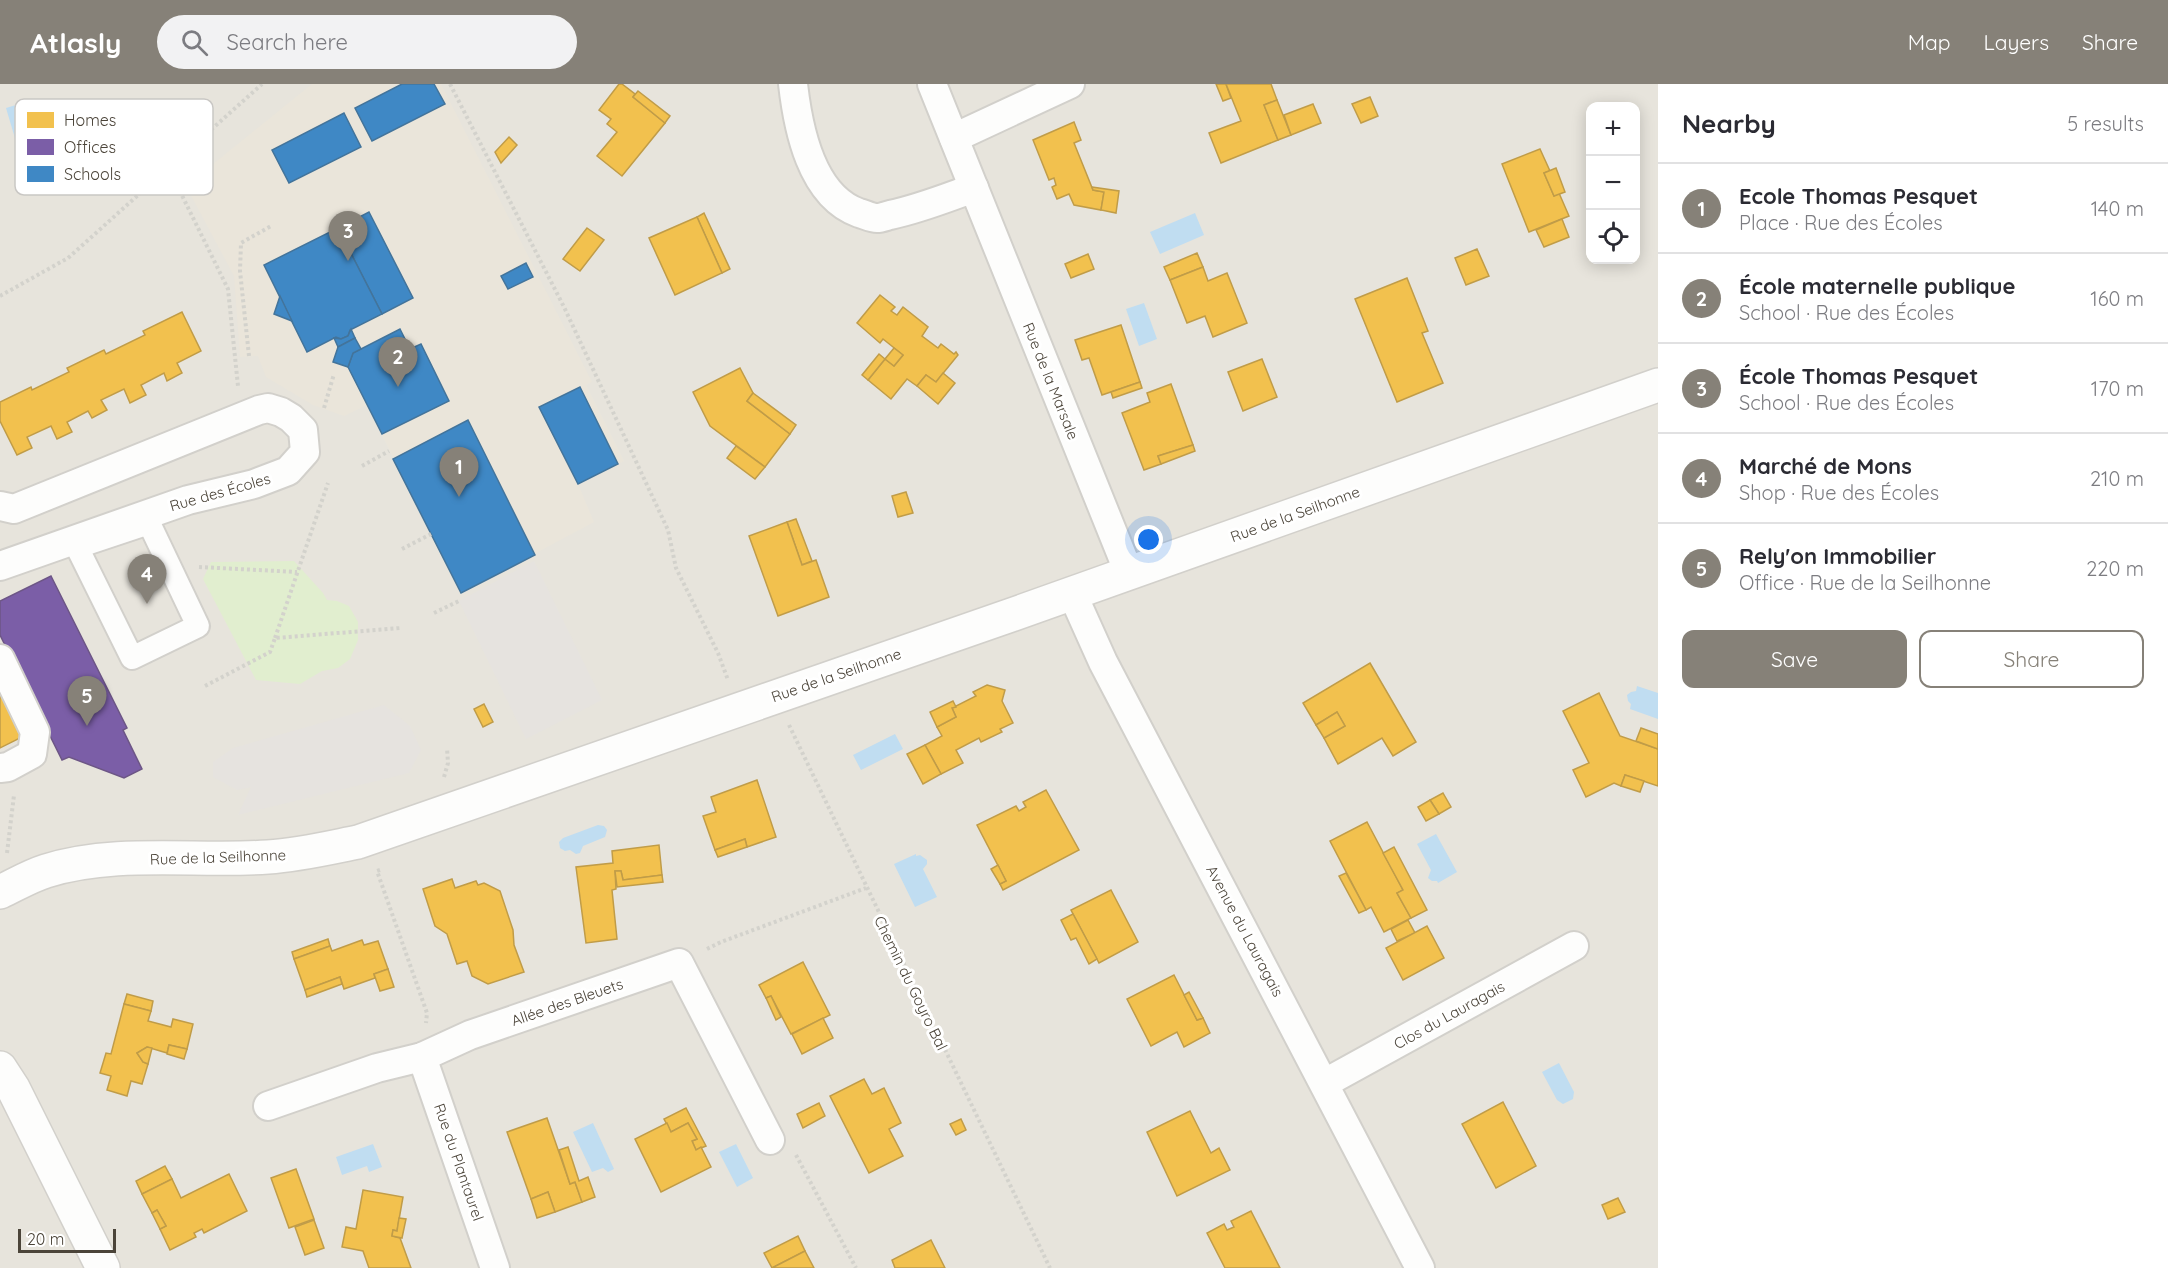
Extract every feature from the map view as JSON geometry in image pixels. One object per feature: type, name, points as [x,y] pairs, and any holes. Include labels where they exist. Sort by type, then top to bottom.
[{"type":"street","points":[[793,84],[796,113],[804,144],[815,170],[831,195],[852,210],[876,218],[909,212],[974,188]]},
{"type":"street","name":"Rue de la Marsale","points":[[932,84],[1129,573]]},
{"type":"street","points":[[954,138],[1070,84]]},
{"type":"street","name":"Rue de la Seilhonne","points":[[0,892],[44,872],[70,865],[113,860],[269,857],[305,853],[358,842],[1129,573],[1658,385]]},
{"type":"street","name":"Rue des Écoles","points":[[0,506],[14,509],[241,416],[268,408],[291,418],[303,430],[305,452],[288,471],[254,484],[188,500],[0,566]]},
{"type":"street","points":[[149,523],[176,579],[198,626],[132,658],[77,547],[149,523]]},
{"type":"street","name":"Avenue du Lauragais","points":[[1072,593],[1103,662],[1420,1268]]},
{"type":"street","points":[[0,659],[35,732],[32,754],[7,766]]},
{"type":"street","name":"Clos du Lauragais","points":[[1325,1083],[1574,946]]},
{"type":"street","points":[[679,963],[770,1140]]},
{"type":"street","name":"Allée des Bleuets","points":[[268,1106],[377,1068],[422,1057],[470,1035],[679,963]]},
{"type":"street","points":[[0,1052],[6,1078],[103,1268]]},
{"type":"street","name":"Rue du Plantaurel","points":[[422,1057],[495,1268]]},
{"type":"path","points":[[213,129],[262,84]]},
{"type":"path","points":[[450,84],[564,308],[668,530],[676,568],[718,653],[738,709]]},
{"type":"path","points":[[0,296],[68,258],[139,195]]},
{"type":"path","points":[[182,195],[228,289],[241,416]]},
{"type":"path","points":[[249,356],[240,271],[241,243],[272,226]]},
{"type":"path","points":[[362,466],[389,452]]},
{"type":"path","points":[[205,686],[270,652],[328,483]]},
{"type":"path","points":[[402,549],[431,534]]},
{"type":"path","points":[[176,579],[202,566],[297,573]]},
{"type":"path","points":[[434,613],[459,601]]},
{"type":"path","points":[[275,638],[401,628]]},
{"type":"path","name":"Chemin du Goyro Bal","points":[[775,696],[1050,1268]]},
{"type":"path","points":[[438,786],[444,777],[448,763],[447,748]]},
{"type":"path","points":[[6,860],[17,778],[7,766]]},
{"type":"path","points":[[388,866],[377,871],[427,1013],[422,1057]]},
{"type":"path","points":[[679,963],[721,942],[866,888]]},
{"type":"path","points":[[770,1140],[786,1134],[856,1268]]},
{"type":"shaded area","points":[[0,84],[1658,84],[1658,1268],[0,1268]]},
{"type":"shaded area","points":[[312,84],[441,84],[592,382],[586,385],[624,461],[578,484],[594,522],[461,593],[367,405],[344,416],[313,405],[266,377],[258,356],[240,357],[234,276],[191,195],[213,195],[213,164]]},
{"type":"shaded area","points":[[534,561],[602,700],[526,739],[459,601]]},
{"type":"shaded area","points":[[384,705],[410,726],[421,750],[409,773],[238,815],[251,787],[237,790],[213,777],[213,762],[233,748]]},
{"type":"green space","points":[[294,561],[327,600],[349,606],[358,622],[358,640],[350,659],[338,668],[322,671],[300,684],[256,680],[203,579],[211,562]]},
{"type":"water","points":[[15,105],[15,138],[6,108]]},
{"type":"water","points":[[1195,213],[1204,235],[1160,254],[1150,232]]},
{"type":"water","points":[[1144,303],[1157,339],[1139,346],[1126,309]]},
{"type":"water","points":[[1637,686],[1658,693],[1658,719],[1630,709],[1631,704],[1627,695],[1636,691]]},
{"type":"water","points":[[895,734],[903,749],[861,770],[853,755]]},
{"type":"water","points":[[598,825],[604,826],[607,830],[605,837],[583,846],[580,853],[576,854],[560,848],[559,842],[563,838]]},
{"type":"water","points":[[1436,834],[1457,872],[1438,883],[1428,878],[1431,870],[1417,844]]},
{"type":"water","points":[[916,854],[927,860],[923,869],[937,897],[915,907],[894,864]]},
{"type":"water","points":[[1559,1063],[1574,1092],[1573,1099],[1563,1104],[1557,1100],[1542,1072]]},
{"type":"water","points":[[593,1123],[614,1169],[608,1172],[603,1168],[592,1172],[573,1132]]},
{"type":"water","points":[[373,1144],[382,1167],[369,1172],[367,1166],[342,1175],[336,1157]]},
{"type":"water","points":[[736,1144],[753,1178],[737,1187],[719,1152]]},
{"type":"building: Homes","points":[[619,84],[635,94],[633,97],[665,123],[622,176],[597,156],[617,132],[607,124],[611,119],[599,110]]},
{"type":"building: Homes","points":[[1216,84],[1226,84],[1231,98],[1223,101]]},
{"type":"building: Homes","points":[[1226,84],[1271,84],[1277,100],[1264,105],[1278,140],[1221,163],[1209,133],[1241,121]]},
{"type":"building: Homes","points":[[638,91],[670,116],[665,123],[633,97]]},
{"type":"building: Homes","points":[[1370,97],[1378,116],[1361,123],[1352,104]]},
{"type":"building: Homes","points":[[1277,100],[1291,135],[1278,140],[1264,105]]},
{"type":"building: Homes","points":[[1313,104],[1321,123],[1291,135],[1284,115]]},
{"type":"building: Homes","points":[[1074,122],[1081,140],[1074,143],[1093,190],[1104,192],[1101,210],[1074,205],[1069,194],[1057,199],[1052,187],[1056,185],[1054,178],[1049,180],[1033,140]]},
{"type":"building: Homes","points":[[509,137],[517,145],[501,163],[495,152]]},
{"type":"building: Homes","points":[[1540,149],[1550,171],[1544,173],[1554,196],[1559,193],[1569,216],[1529,232],[1502,164]]},
{"type":"building: Homes","points":[[1556,168],[1565,192],[1554,196],[1544,173]]},
{"type":"building: Homes","points":[[1092,187],[1119,191],[1116,213],[1101,210],[1104,192],[1093,190]]},
{"type":"building: Homes","points":[[704,213],[730,269],[722,273],[697,217]]},
{"type":"building: Homes","points":[[697,217],[722,273],[675,295],[649,238]]},
{"type":"building: Homes","points":[[1562,219],[1569,237],[1544,247],[1536,230]]},
{"type":"building: Homes","points":[[587,228],[604,240],[580,271],[563,259]]},
{"type":"building: Homes","points":[[1477,249],[1489,276],[1466,285],[1455,258]]},
{"type":"building: Homes","points":[[1197,253],[1203,267],[1170,280],[1164,267]]},
{"type":"building: Homes","points":[[1088,254],[1094,269],[1071,278],[1065,264]]},
{"type":"building: Homes","points":[[1203,267],[1208,281],[1227,273],[1247,323],[1213,337],[1205,316],[1187,323],[1170,280]]},
{"type":"building: Homes","points":[[1407,278],[1428,331],[1422,333],[1443,383],[1397,402],[1355,299]]},
{"type":"building: Homes","points":[[880,295],[895,307],[891,311],[897,315],[903,307],[928,327],[922,336],[938,348],[941,344],[958,355],[936,382],[926,375],[917,386],[907,379],[891,399],[868,380],[885,359],[894,366],[903,355],[883,339],[880,343],[857,323]]},
{"type":"building: Homes","points":[[182,312],[201,351],[177,363],[182,373],[167,381],[164,373],[141,385],[146,395],[130,403],[124,389],[101,400],[107,410],[92,418],[88,411],[67,422],[72,432],[57,439],[51,426],[27,437],[32,448],[17,455],[0,421],[0,402],[69,372],[67,368],[104,350],[106,354],[145,335],[143,331]]},
{"type":"building: Homes","points":[[1121,325],[1140,382],[1102,395],[1089,358],[1082,360],[1075,340]]},
{"type":"building: Homes","points":[[894,348],[903,355],[894,366],[885,359]]},
{"type":"building: Homes","points":[[879,354],[885,359],[868,380],[862,375]]},
{"type":"building: Homes","points":[[1262,359],[1277,397],[1243,411],[1228,372]]},
{"type":"building: Homes","points":[[740,368],[753,393],[747,401],[790,434],[765,467],[710,426],[693,392]]},
{"type":"building: Homes","points":[[943,373],[955,383],[938,404],[917,386],[926,375],[936,382]]},
{"type":"building: Homes","points":[[1140,382],[1142,388],[1113,398],[1111,392]]},
{"type":"building: Homes","points":[[1171,384],[1193,445],[1158,456],[1161,464],[1144,470],[1122,413],[1150,402],[1147,393]]},
{"type":"building: Homes","points":[[753,393],[796,425],[790,434],[747,401]]},
{"type":"building: Homes","points":[[1193,445],[1195,451],[1161,464],[1158,456]]},
{"type":"building: Homes","points":[[736,446],[765,467],[755,479],[727,458]]},
{"type":"building: Homes","points":[[906,492],[913,513],[898,517],[892,496]]},
{"type":"building: Homes","points":[[796,519],[812,561],[802,565],[787,522]]},
{"type":"building: Homes","points":[[787,522],[802,565],[816,560],[829,597],[778,616],[749,536]]},
{"type":"building: Homes","points":[[1370,663],[1416,742],[1393,756],[1382,738],[1338,764],[1324,738],[1345,726],[1337,712],[1316,725],[1303,703]]},
{"type":"building: Homes","points":[[0,679],[28,734],[0,748]]},
{"type":"building: Homes","points":[[987,685],[1005,690],[1002,701],[1013,723],[1000,729],[1002,732],[981,742],[979,738],[956,750],[963,763],[941,774],[925,745],[942,736],[937,727],[956,717],[952,708],[976,696],[973,692]]},
{"type":"building: Homes","points":[[1599,693],[1620,736],[1658,749],[1658,786],[1625,775],[1621,786],[1614,783],[1586,797],[1573,770],[1589,763],[1563,711]]},
{"type":"building: Homes","points":[[953,701],[956,707],[952,708],[956,717],[937,727],[930,712]]},
{"type":"building: Homes","points":[[484,704],[493,722],[483,727],[474,709]]},
{"type":"building: Homes","points":[[1337,712],[1345,726],[1324,738],[1316,725]]},
{"type":"building: Homes","points":[[1641,728],[1658,734],[1658,749],[1636,741]]},
{"type":"building: Homes","points":[[925,745],[941,774],[923,784],[907,754]]},
{"type":"building: Homes","points":[[1625,775],[1644,781],[1640,792],[1621,786]]},
{"type":"building: Homes","points":[[757,780],[776,837],[747,847],[745,839],[715,850],[703,816],[716,812],[711,797]]},
{"type":"building: Homes","points":[[1046,790],[1079,850],[1003,890],[1000,884],[1006,881],[977,825],[1016,806],[1019,811],[1026,807],[1023,802]]},
{"type":"building: Homes","points":[[1443,793],[1451,807],[1439,814],[1430,800]]},
{"type":"building: Homes","points":[[1430,800],[1439,814],[1426,821],[1418,807]]},
{"type":"building: Homes","points":[[1367,822],[1403,890],[1397,893],[1411,918],[1384,932],[1371,907],[1366,910],[1330,841]]},
{"type":"building: Homes","points":[[745,839],[747,847],[718,857],[715,850]]},
{"type":"building: Homes","points":[[659,845],[662,875],[623,880],[621,871],[615,871],[616,889],[612,890],[617,939],[586,943],[576,867],[613,863],[612,851]]},
{"type":"building: Homes","points":[[1394,847],[1427,910],[1411,918],[1397,893],[1403,890],[1383,853]]},
{"type":"building: Homes","points":[[998,865],[1006,881],[1000,884],[991,869]]},
{"type":"building: Homes","points":[[615,871],[621,871],[623,880],[662,875],[663,882],[617,887]]},
{"type":"building: Homes","points":[[1346,873],[1366,910],[1359,913],[1339,876]]},
{"type":"building: Homes","points":[[452,879],[455,888],[476,881],[478,885],[484,883],[500,891],[513,930],[514,945],[524,972],[488,984],[472,976],[467,961],[457,964],[447,934],[435,926],[423,889]]},
{"type":"building: Homes","points":[[1111,890],[1138,942],[1099,963],[1071,910]]},
{"type":"building: Homes","points":[[1073,914],[1097,959],[1089,964],[1076,938],[1071,940],[1061,920]]},
{"type":"building: Homes","points":[[1408,920],[1415,933],[1397,941],[1391,929]]},
{"type":"building: Homes","points":[[1427,926],[1444,958],[1403,980],[1386,948]]},
{"type":"building: Homes","points":[[328,939],[330,946],[294,959],[292,952]]},
{"type":"building: Homes","points":[[362,940],[364,945],[378,941],[388,969],[374,974],[375,978],[344,989],[340,977],[305,990],[294,959],[330,946],[332,951]]},
{"type":"building: Homes","points":[[803,962],[830,1015],[791,1034],[771,996],[766,998],[759,985]]},
{"type":"building: Homes","points":[[388,969],[394,987],[380,991],[374,974]]},
{"type":"building: Homes","points":[[1174,975],[1197,1020],[1203,1018],[1210,1033],[1184,1047],[1177,1032],[1151,1046],[1127,999]]},
{"type":"building: Homes","points":[[340,977],[342,984],[307,997],[305,990]]},
{"type":"building: Homes","points":[[1189,992],[1203,1018],[1197,1020],[1184,995]]},
{"type":"building: Homes","points":[[127,994],[153,1001],[151,1011],[124,1004]]},
{"type":"building: Homes","points":[[771,996],[781,1017],[776,1020],[766,998]]},
{"type":"building: Homes","points":[[124,1004],[151,1011],[148,1021],[171,1027],[173,1019],[193,1024],[187,1049],[169,1045],[167,1053],[147,1047],[137,1053],[143,1062],[148,1064],[142,1084],[131,1081],[127,1096],[107,1090],[111,1076],[100,1073],[106,1053],[111,1054]]},
{"type":"building: Homes","points":[[823,1018],[833,1038],[802,1054],[792,1034]]},
{"type":"building: Homes","points":[[169,1045],[187,1049],[184,1059],[167,1054]]},
{"type":"building: Homes","points":[[147,1047],[152,1048],[148,1064],[143,1062],[137,1053]]},
{"type":"building: Homes","points":[[864,1079],[872,1094],[884,1088],[901,1123],[889,1129],[903,1156],[869,1173],[830,1096]]},
{"type":"building: Homes","points":[[1503,1102],[1536,1166],[1496,1188],[1462,1124]]},
{"type":"building: Homes","points":[[819,1103],[825,1116],[803,1128],[797,1114]]},
{"type":"building: Homes","points":[[686,1108],[706,1146],[696,1150],[692,1141],[697,1139],[688,1123],[671,1132],[664,1119]]},
{"type":"building: Homes","points":[[1190,1111],[1211,1153],[1219,1148],[1230,1170],[1177,1196],[1147,1132]]},
{"type":"building: Homes","points":[[547,1118],[570,1184],[575,1182],[582,1202],[555,1212],[548,1192],[531,1199],[507,1132]]},
{"type":"building: Homes","points":[[961,1119],[966,1130],[956,1135],[950,1124]]},
{"type":"building: Homes","points":[[667,1123],[671,1132],[688,1123],[697,1139],[692,1141],[696,1150],[701,1147],[711,1167],[661,1192],[635,1139]]},
{"type":"building: Homes","points":[[568,1147],[579,1181],[588,1177],[595,1197],[582,1202],[575,1182],[570,1184],[559,1150]]},
{"type":"building: Homes","points":[[165,1166],[172,1179],[142,1194],[136,1181]]},
{"type":"building: Homes","points":[[296,1169],[314,1219],[289,1228],[271,1178]]},
{"type":"building: Homes","points":[[229,1174],[247,1211],[204,1233],[202,1229],[194,1233],[196,1237],[170,1250],[160,1229],[166,1226],[157,1210],[152,1213],[142,1194],[172,1179],[181,1198]]},
{"type":"building: Homes","points":[[363,1190],[403,1197],[397,1231],[393,1230],[392,1236],[400,1238],[411,1268],[369,1268],[363,1251],[342,1247],[346,1227],[356,1229]]},
{"type":"building: Homes","points":[[548,1192],[555,1212],[537,1218],[531,1199]]},
{"type":"building: Homes","points":[[1618,1198],[1625,1212],[1608,1219],[1602,1205]]},
{"type":"building: Homes","points":[[157,1210],[166,1226],[160,1229],[152,1213]]},
{"type":"building: Homes","points":[[1251,1211],[1280,1268],[1225,1268],[1207,1233],[1224,1224],[1227,1230],[1234,1227],[1231,1221]]},
{"type":"building: Homes","points":[[399,1218],[406,1219],[402,1238],[392,1236],[393,1230],[397,1231]]},
{"type":"building: Homes","points":[[314,1220],[324,1248],[305,1255],[295,1227]]},
{"type":"building: Homes","points":[[798,1236],[805,1251],[772,1268],[764,1253]]},
{"type":"building: Homes","points":[[931,1240],[945,1268],[895,1268],[892,1260]]},
{"type":"building: Homes","points":[[805,1251],[814,1268],[772,1268]]},
{"type":"building: Offices","points":[[51,576],[127,728],[123,730],[142,769],[124,778],[69,757],[62,760],[0,635],[0,601]]},
{"type":"building: Schools","points":[[402,84],[434,84],[445,104],[372,141],[355,108]]},
{"type":"building: Schools","points":[[344,113],[361,147],[289,183],[272,150]]},
{"type":"building: Schools","points":[[369,212],[413,298],[382,314],[338,228]]},
{"type":"building: Schools","points":[[338,228],[382,314],[350,330],[348,336],[341,339],[336,337],[307,352],[264,265]]},
{"type":"building: Schools","points":[[526,263],[533,277],[508,289],[501,276]]},
{"type":"building: Schools","points":[[280,296],[292,321],[274,314]]},
{"type":"building: Schools","points":[[351,329],[355,338],[338,347],[334,338],[341,339],[348,336]]},
{"type":"building: Schools","points":[[400,329],[410,349],[421,344],[449,401],[382,434],[348,367],[353,353]]},
{"type":"building: Schools","points":[[355,338],[361,349],[353,353],[348,367],[333,362],[338,347]]},
{"type":"building: Schools","points":[[580,387],[618,464],[578,484],[539,407]]},
{"type":"building: Schools","points":[[468,420],[535,555],[461,593],[393,459]]},
{"type":"place","name":"École Thomas Pesquet","points":[[348,261]]},
{"type":"place","name":"École maternelle publique","points":[[398,387]]},
{"type":"place","name":"Ecole Thomas Pesquet","points":[[459,497]]},
{"type":"place","name":"Marché de Mons","points":[[147,604]]},
{"type":"place","name":"Rely'on Immobilier","points":[[87,726]]}]
